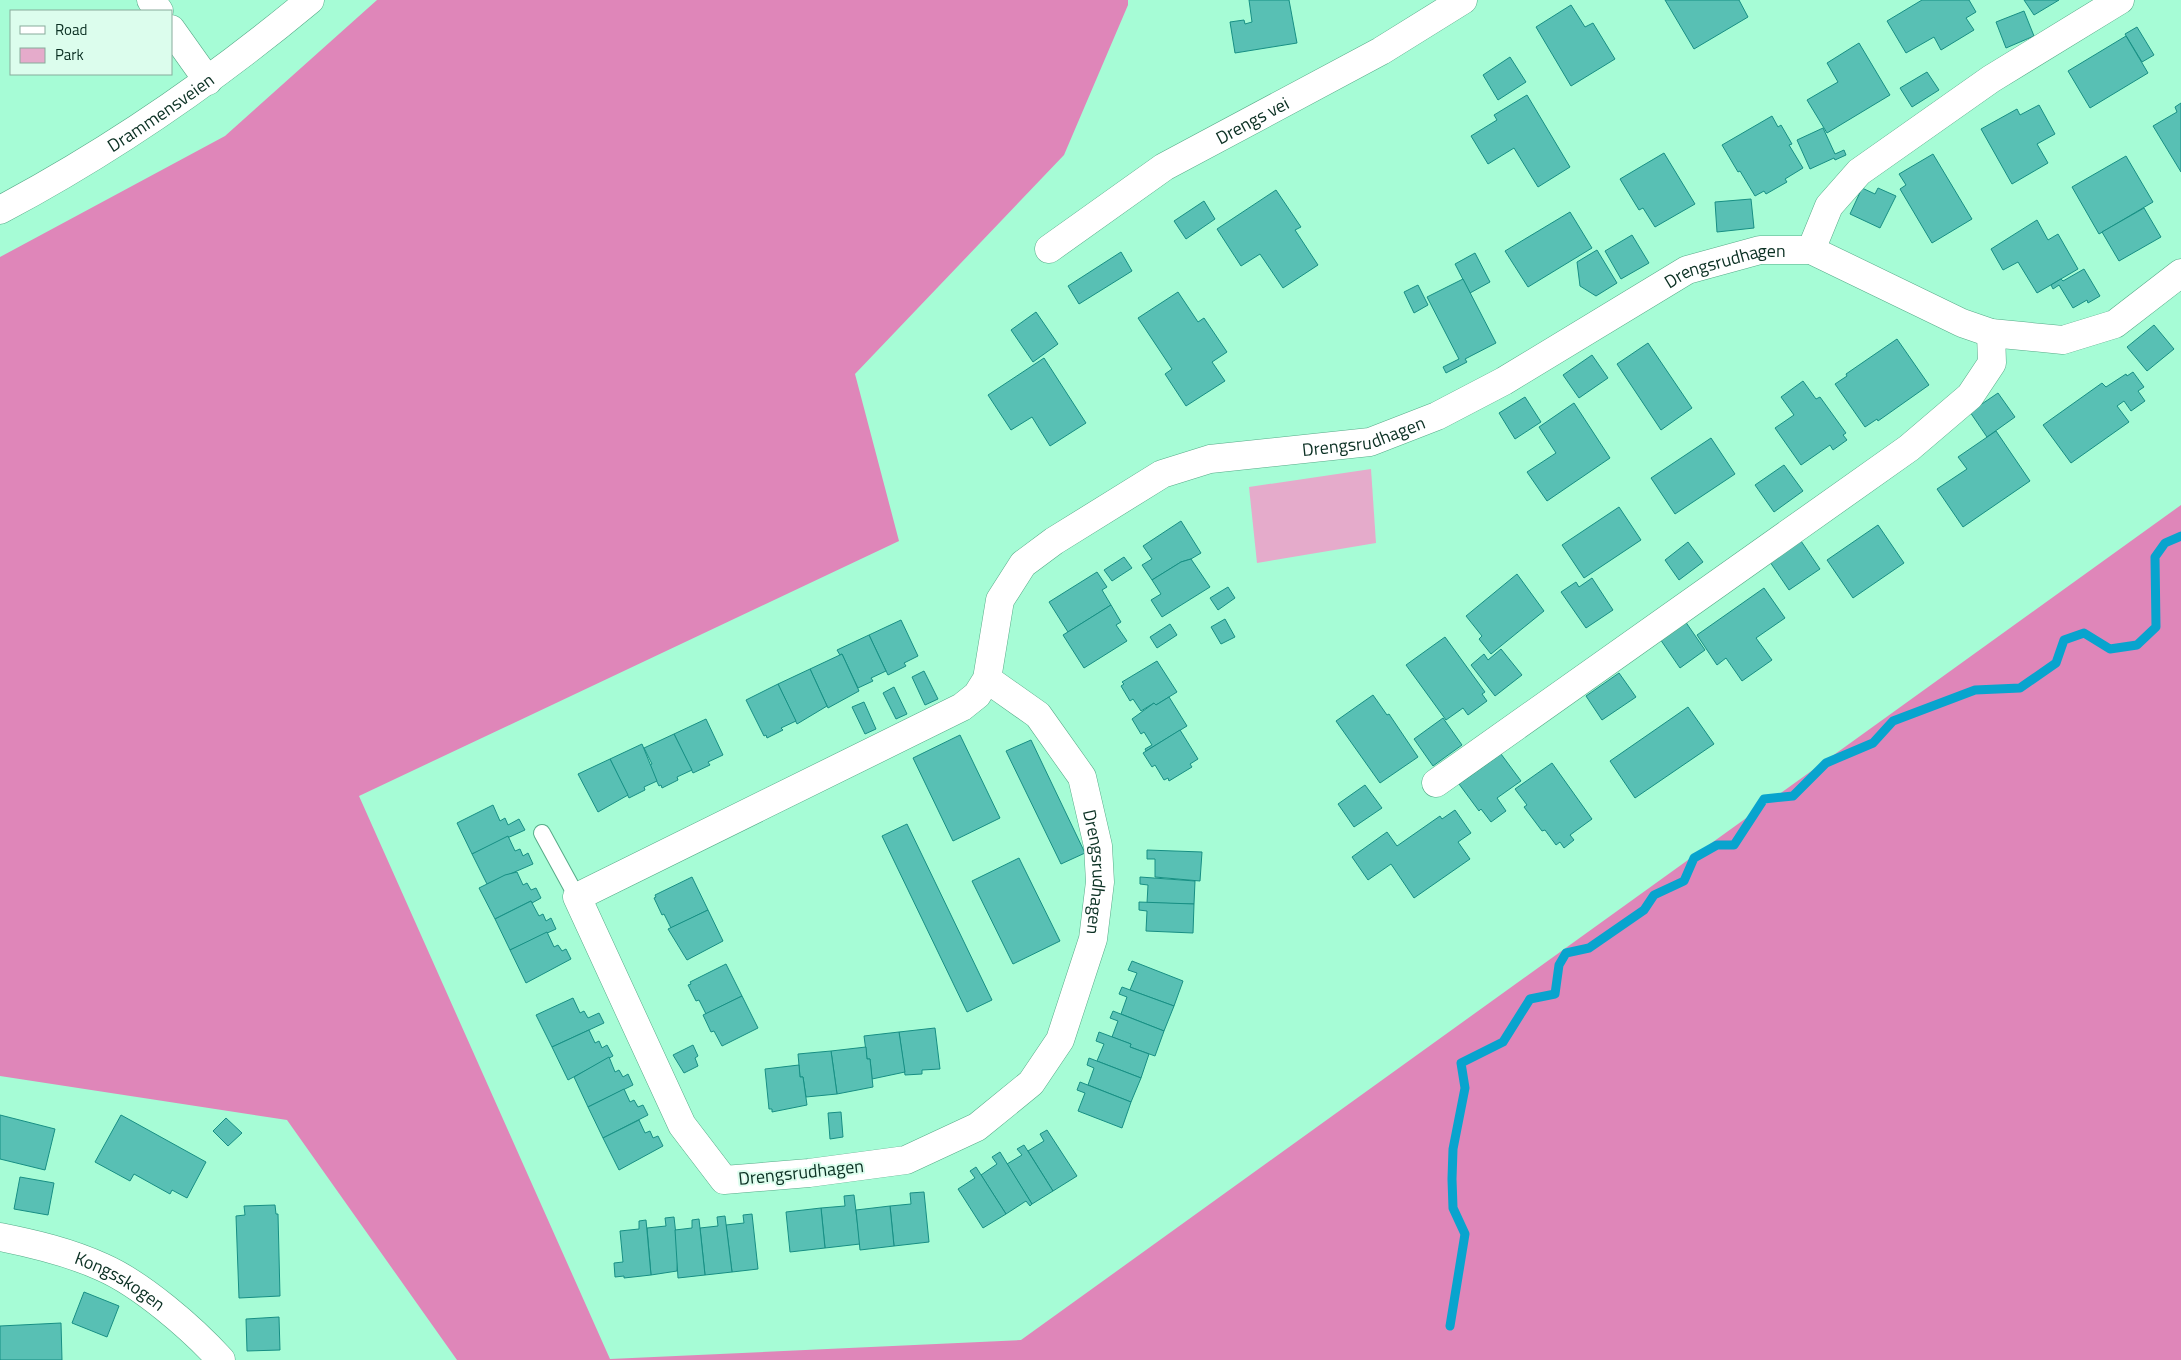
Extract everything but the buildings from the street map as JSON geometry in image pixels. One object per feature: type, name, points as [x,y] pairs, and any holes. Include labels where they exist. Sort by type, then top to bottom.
[{"type":"street","name":"Drammensveien","points":[[0,210],[42,188],[123,139],[208,81],[310,0]]},
{"type":"street","name":"Drengs vei","points":[[1049,249],[1164,167],[1381,51],[1463,0]]},
{"type":"street","name":"Drengsrudhagen","points":[[1811,250],[1829,206],[1858,172],[1991,79],[2120,0]]},
{"type":"street","points":[[172,30],[208,81]]},
{"type":"street","name":"Drengsrudhagen","points":[[988,679],[1038,714],[1082,777],[1098,846],[1100,882],[1093,939],[1060,1040],[1031,1083],[977,1127],[906,1160],[809,1173],[724,1180],[682,1125],[578,897],[962,707],[977,695],[988,679],[1000,600],[1023,564],[1054,541],[1162,474],[1210,459],[1370,442],[1437,416],[1504,381],[1687,270],[1760,250],[1811,250],[1962,323],[1991,333],[2062,340],[2115,324],[2181,274]]},
{"type":"street","points":[[1436,783],[1909,448],[1970,396],[1992,364],[1991,333]]},
{"type":"street","name":"Kongsskogen","points":[[0,1236],[44,1246],[103,1267],[146,1292],[221,1360]]},
{"type":"lane","points":[[542,833],[578,897]]},
{"type":"green space","points":[[1371,469],[1376,543],[1257,563],[1249,487]]},
{"type":"shaded area","points":[[377,0],[1128,0],[1128,5],[1064,155],[855,374],[899,541],[359,796],[610,1359],[1021,1340],[2181,505],[2181,1360],[457,1360],[287,1120],[0,1076],[0,257],[225,136]]},
{"type":"waterway","points":[[1450,1326],[1465,1234],[1453,1208],[1452,1179],[1453,1149],[1465,1088],[1461,1063],[1503,1042],[1530,999],[1555,994],[1559,965],[1566,953],[1589,948],[1644,910],[1654,895],[1684,881],[1694,858],[1717,845],[1734,845],[1764,799],[1793,796],[1826,763],[1873,743],[1893,721],[1975,690],[2020,688],[2056,663],[2064,640],[2084,633],[2110,649],[2137,645],[2156,627],[2155,557],[2165,543],[2181,536]]}]
